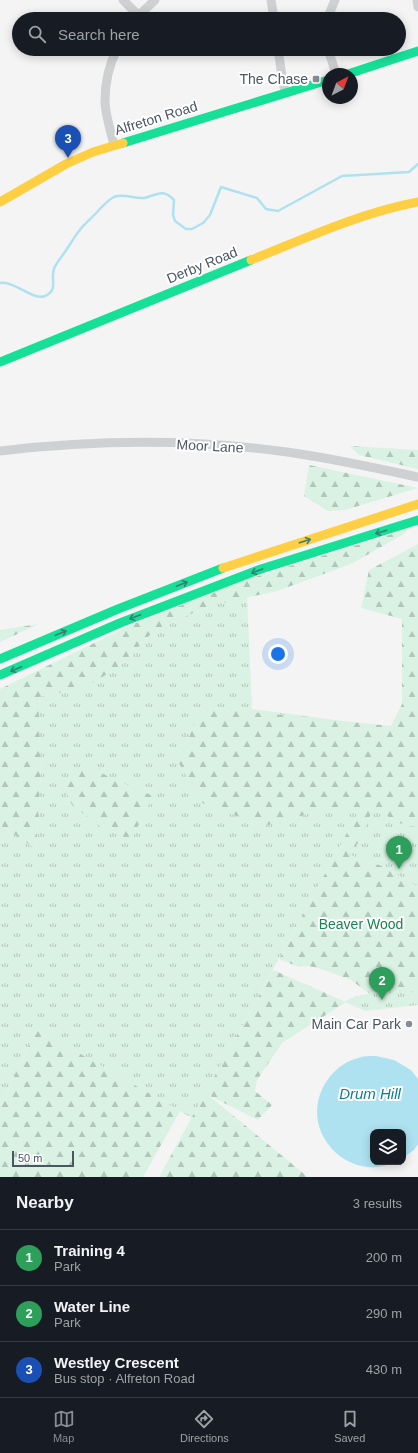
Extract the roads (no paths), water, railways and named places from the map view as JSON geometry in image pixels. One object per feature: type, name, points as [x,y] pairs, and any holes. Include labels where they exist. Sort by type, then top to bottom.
[{"type":"main road","points":[[406,55],[418,51]]},
{"type":"main road","points":[[358,71],[403,56]]},
{"type":"main road","name":"Alfreton Road","points":[[0,202],[66,164],[93,152],[322,82]]},
{"type":"main road","name":"Derby Road","points":[[0,362],[356,218],[397,206],[418,202]]},
{"type":"main road","points":[[0,660],[118,609],[224,567],[418,504]]},
{"type":"main road","points":[[0,675],[120,623],[261,569],[418,520]]},
{"type":"street","points":[[123,0],[133,12]]},
{"type":"street","points":[[142,12],[155,0]]},
{"type":"street","points":[[271,0],[273,12]]},
{"type":"street","points":[[330,12],[336,0]]},
{"type":"street","points":[[417,0],[418,7]]},
{"type":"street","points":[[114,56],[108,77],[105,103],[114,145]]},
{"type":"street","points":[[279,56],[286,93]]},
{"type":"street","points":[[330,56],[334,68]]},
{"type":"street","name":"Moor Lane","points":[[0,451],[107,442],[214,445],[287,452],[418,477]]},
{"type":"water","name":"Drum Hill","points":[[364,1056],[376,1056],[394,1060],[411,1070],[418,1079],[418,1144],[414,1150],[406,1156],[406,1129],[370,1129],[370,1165],[389,1165],[367,1167],[347,1161],[331,1148],[319,1127],[317,1116],[318,1105],[320,1093],[326,1082],[339,1068],[348,1062]]},
{"type":"waterway","points":[[0,283],[12,285],[35,296],[40,297],[49,294],[53,287],[53,273],[55,266],[77,234],[106,203],[117,196],[144,198],[160,193],[166,194],[174,200],[173,215],[175,221],[186,229],[192,229],[203,223],[210,215],[221,187],[257,198],[266,209],[278,211],[342,176],[409,172],[418,164]]},
{"type":"place","name":"The Chase","points":[[316,79]]},
{"type":"place","name":"Westley Crescent","points":[[68,158]]},
{"type":"place","name":"Training 4","points":[[399,869]]},
{"type":"place","name":"Water Line","points":[[382,1000]]},
{"type":"place","name":"Main Car Park","points":[[409,1024]]},
{"type":"park label","name":"Beaver Wood","points":[[361,924]]}]
